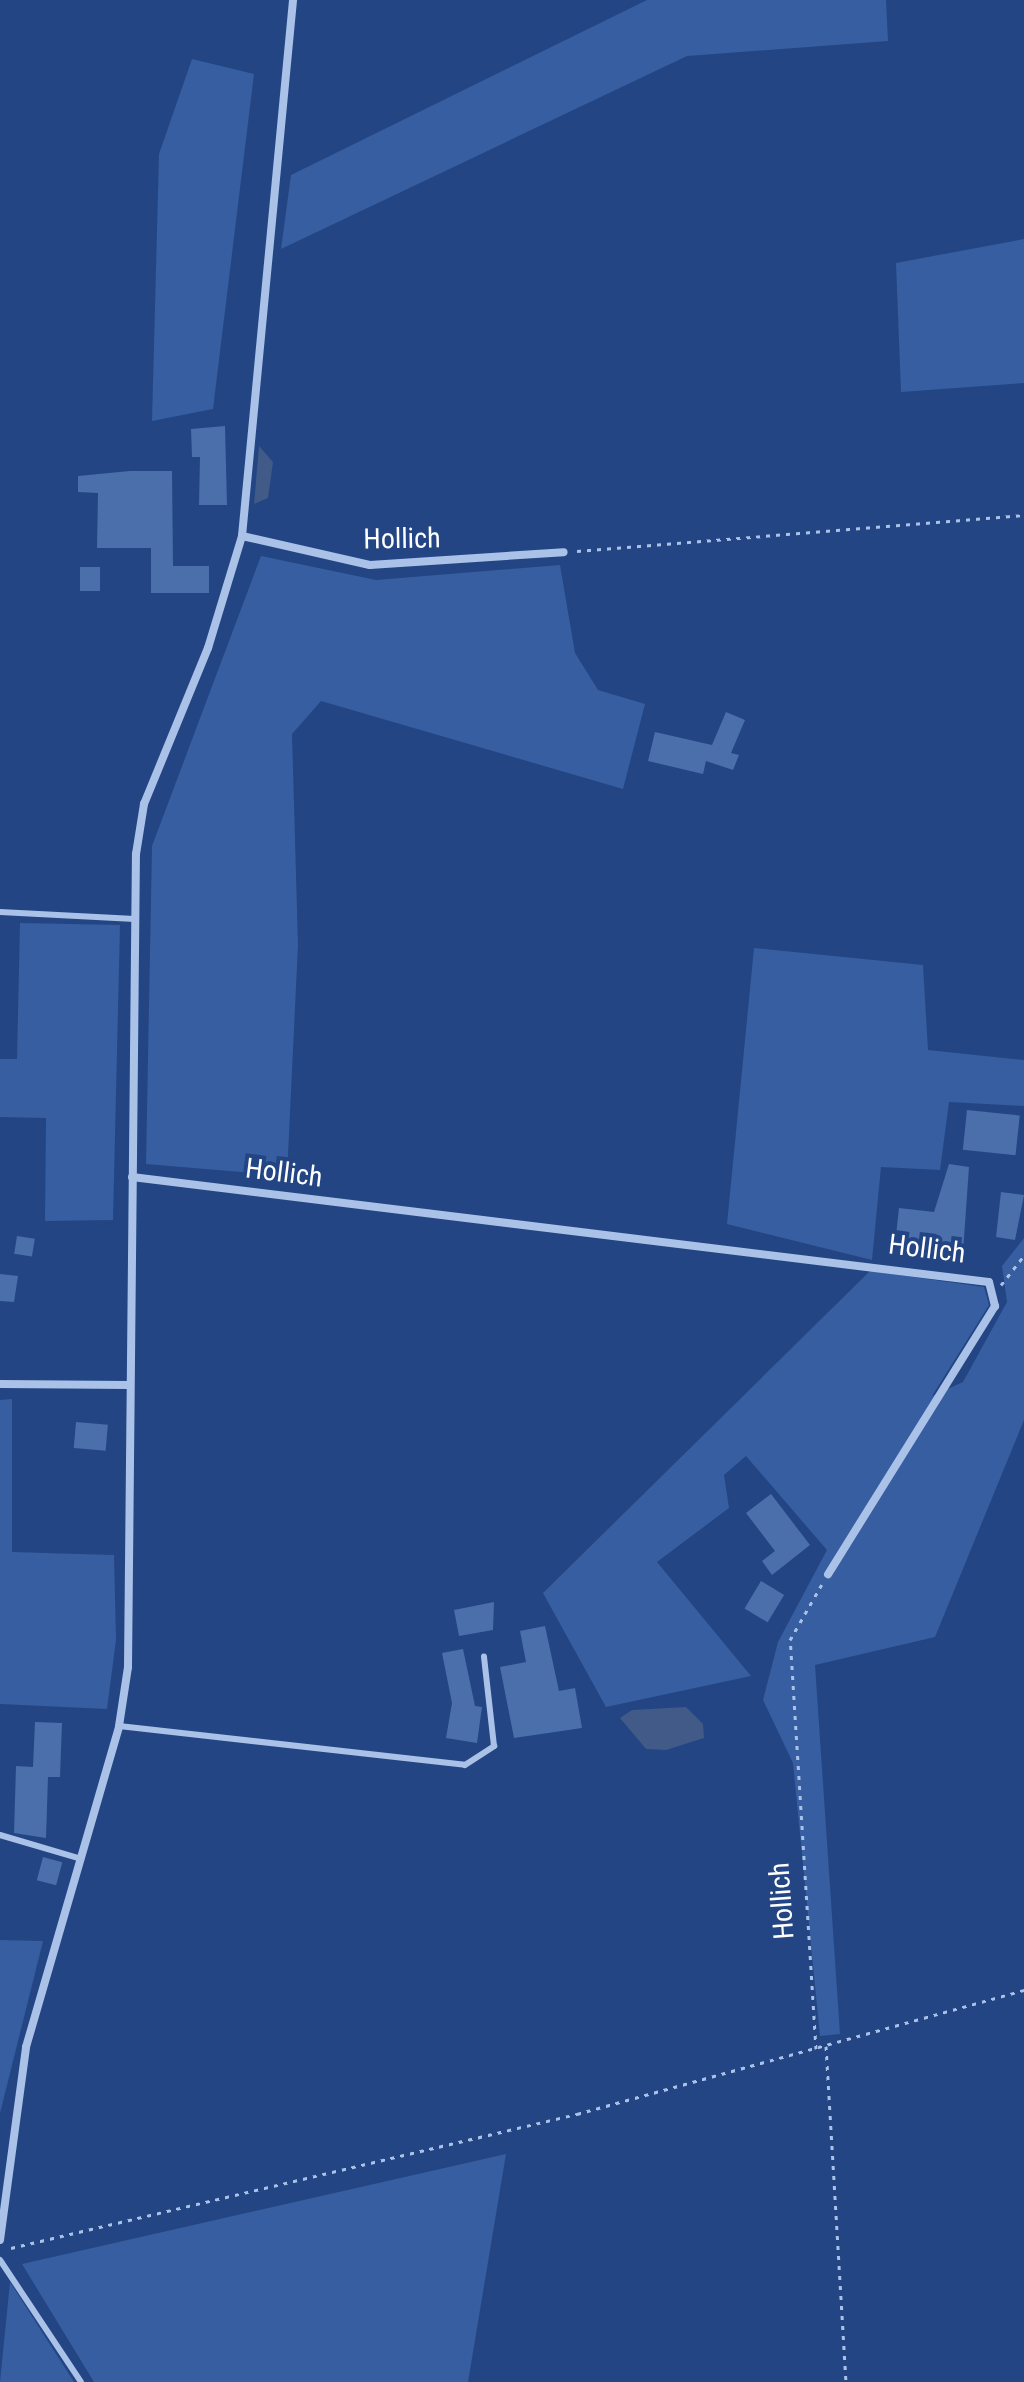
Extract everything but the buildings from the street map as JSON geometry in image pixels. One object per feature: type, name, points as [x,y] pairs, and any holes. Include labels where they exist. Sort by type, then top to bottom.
[{"type":"street","points":[[0,2240],[26,2047],[78,1858],[119,1726],[128,1667],[135,919],[144,804],[208,648],[242,536],[293,0]]},
{"type":"street","name":"Hollich","points":[[242,536],[370,565],[564,552]]},
{"type":"street","name":"Hollich","points":[[132,1177],[980,1277],[994,1288],[995,1306],[828,1574]]},
{"type":"street","points":[[0,1384],[130,1385]]},
{"type":"lane","points":[[0,912],[135,919]]},
{"type":"lane","points":[[119,1726],[465,1765],[494,1746],[484,1657]]},
{"type":"lane","points":[[0,1835],[78,1858]]},
{"type":"lane","points":[[0,2260],[81,2382]]},
{"type":"path","points":[[564,552],[1024,515]]},
{"type":"path","points":[[994,1288],[1024,1256]]},
{"type":"path","name":"Hollich","points":[[816,2049],[790,1640],[828,1574]]},
{"type":"path","points":[[0,2250],[577,2114],[1024,1990]]},
{"type":"path","points":[[826,2046],[846,2382]]},
{"type":"shaded area","points":[[647,0],[886,0],[888,41],[687,56],[281,249],[291,175]]},
{"type":"shaded area","points":[[192,59],[254,74],[213,409],[152,421],[159,154]]},
{"type":"shaded area","points":[[1024,239],[1024,383],[901,392],[896,263]]},
{"type":"shaded area","points":[[259,446],[273,462],[268,498],[254,504]]},
{"type":"shaded area","points":[[261,556],[376,580],[560,565],[575,653],[598,690],[645,704],[623,789],[321,701],[292,734],[298,945],[287,1176],[146,1164],[152,846]]},
{"type":"shaded area","points":[[20,923],[120,925],[113,1220],[45,1221],[46,1118],[0,1117],[0,1059],[17,1059]]},
{"type":"shaded area","points":[[754,948],[923,965],[928,1050],[1024,1060],[1024,1106],[949,1102],[940,1170],[881,1167],[872,1260],[727,1224]]},
{"type":"shaded area","points":[[1024,1238],[1024,1420],[935,1637],[815,1665],[840,2034],[820,2036],[793,1763],[763,1700],[778,1642],[827,1550],[746,1456],[724,1475],[729,1508],[657,1562],[751,1676],[606,1707],[543,1593],[870,1271],[984,1287],[989,1305],[932,1396],[963,1382],[1007,1302],[1002,1266]]},
{"type":"shaded area","points":[[12,1399],[12,1552],[114,1555],[116,1640],[107,1709],[0,1704],[0,1400]]},
{"type":"shaded area","points":[[686,1707],[703,1724],[704,1738],[666,1750],[646,1749],[620,1718],[632,1710]]},
{"type":"shaded area","points":[[0,1940],[43,1941],[0,2113]]},
{"type":"shaded area","points":[[506,2154],[468,2382],[94,2382],[22,2264]]},
{"type":"shaded area","points":[[10,2282],[74,2382],[0,2382]]}]
